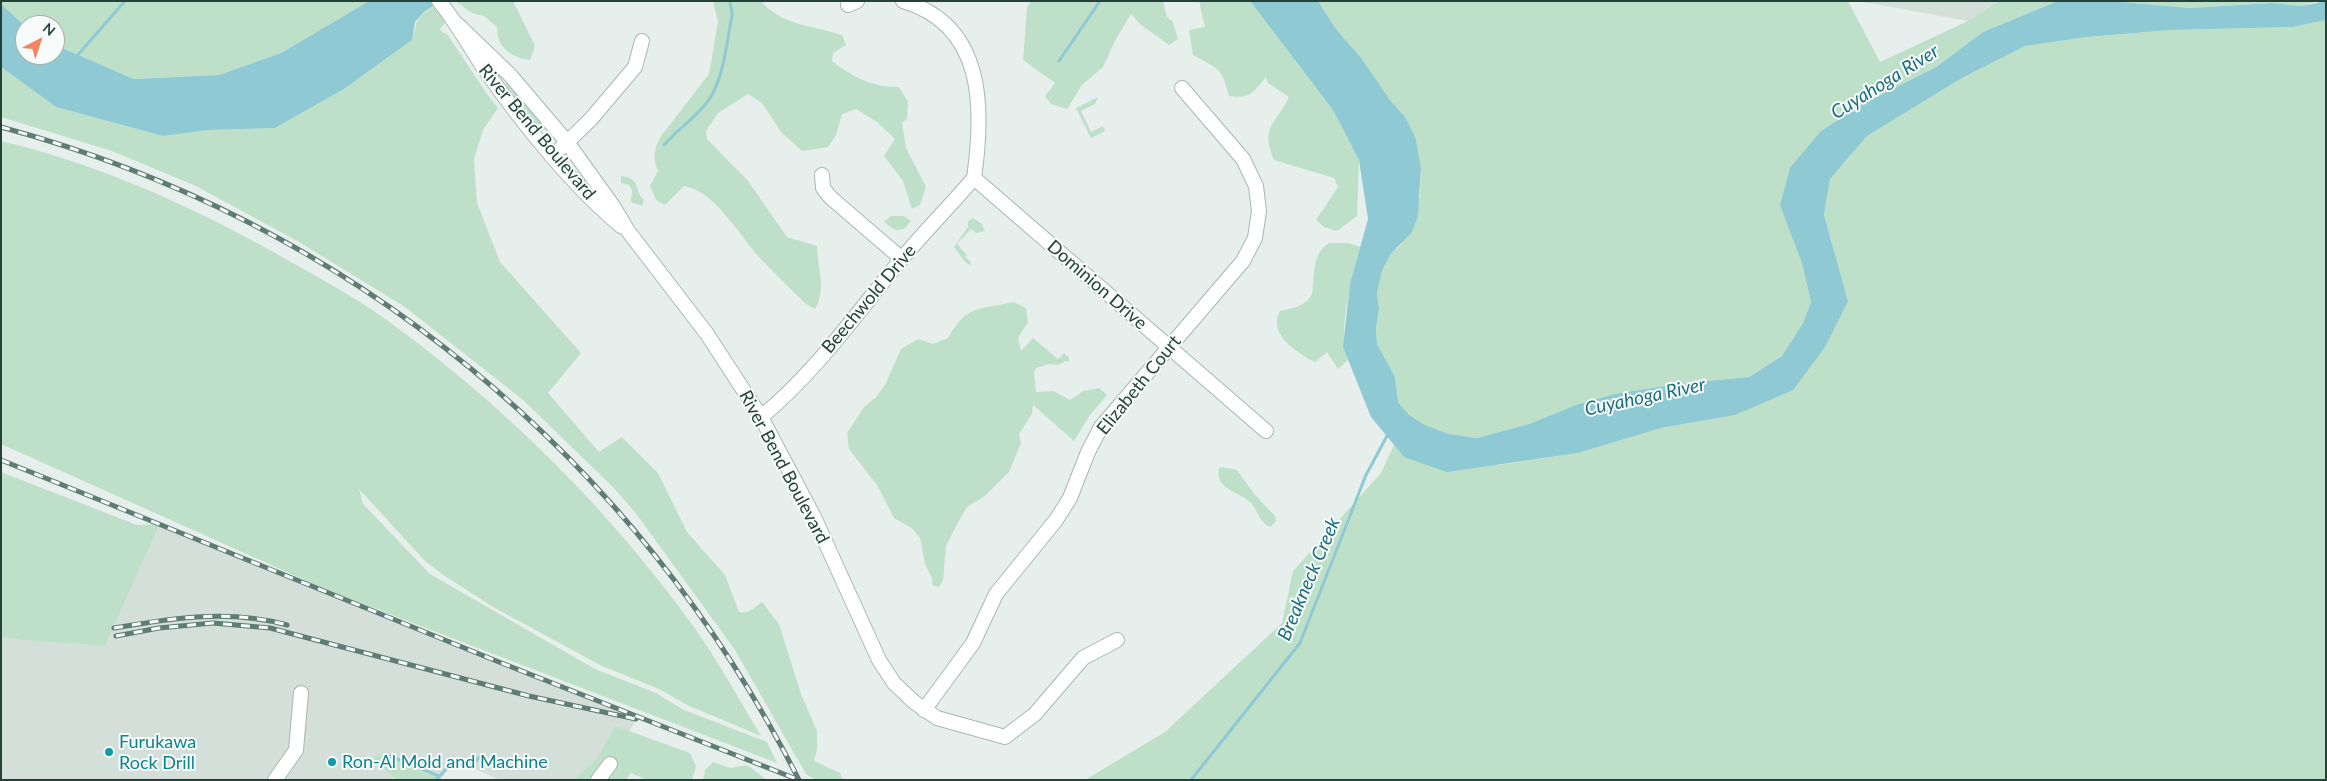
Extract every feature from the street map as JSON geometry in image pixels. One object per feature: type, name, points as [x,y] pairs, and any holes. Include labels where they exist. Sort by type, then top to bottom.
[{"type":"street","name":"River Bend Boulevard","points":[[438,1],[454,20],[510,75],[567,142],[613,206],[628,231],[703,328],[761,417],[814,517],[879,660],[894,683],[924,710],[954,724],[1005,737],[1035,714],[1083,658],[1117,640]]},
{"type":"street","points":[[903,1],[922,8],[946,25],[956,35],[970,60],[978,102],[978,151],[974,178]]},
{"type":"street","name":"River Bend Boulevard","points":[[454,20],[471,51],[496,87],[553,156],[606,213],[628,231]]},
{"type":"street","points":[[553,156],[600,108],[635,67],[642,40]]},
{"type":"street","name":"Elizabeth Court","points":[[924,710],[972,645],[996,594],[1070,498],[1088,452],[1101,427],[1243,261],[1255,238],[1259,211],[1256,186],[1243,159],[1182,88]]},
{"type":"street","points":[[822,175],[823,188],[830,198],[902,259]]},
{"type":"street","name":"Beechwold Drive","points":[[761,417],[781,400],[813,366],[902,259],[974,178]]},
{"type":"street","name":"Dominion Drive","points":[[974,178],[1266,431]]},
{"type":"street","points":[[275,780],[296,750],[301,693]]},
{"type":"street","points":[[598,780],[610,764]]},
{"type":"shaded area","points":[[1857,1],[1999,1],[1968,21]]},
{"type":"shaded area","points":[[160,524],[499,662],[639,715],[610,764],[598,780],[500,780],[456,761],[440,780],[1,780],[1,637],[105,646]]},
{"type":"green space","points":[[1,1],[369,1],[281,53],[219,75],[134,79],[65,49],[65,15],[15,15],[15,17],[1,4]]},
{"type":"green space","points":[[455,1],[513,1],[535,46],[530,60],[511,54],[502,46],[497,34],[497,27],[484,16],[472,13]]},
{"type":"green space","points":[[713,1],[761,1],[769,9],[788,20],[842,35],[846,45],[833,53],[832,61],[847,72],[864,80],[881,86],[899,87],[908,102],[907,119],[902,123],[906,148],[926,187],[920,205],[912,209],[903,181],[884,156],[895,139],[877,122],[856,109],[842,114],[836,135],[828,147],[802,151],[781,132],[762,103],[748,94],[718,113],[706,131],[707,139],[748,181],[787,237],[817,246],[821,286],[819,302],[815,309],[806,304],[765,263],[726,215],[706,196],[684,186],[665,205],[656,200],[650,186],[658,171],[655,153],[661,136],[709,74],[718,21]]},
{"type":"green space","points":[[1031,1],[1163,1],[1167,17],[1173,22],[1178,39],[1169,45],[1140,24],[1131,14],[1116,39],[1103,67],[1082,85],[1067,109],[1051,104],[1045,96],[1055,83],[1023,60],[1027,8]]},
{"type":"green space","points":[[1199,1],[1250,1],[1333,110],[1359,160],[1357,216],[1337,231],[1324,227],[1316,220],[1338,187],[1334,178],[1274,160],[1268,139],[1269,132],[1289,97],[1268,83],[1266,77],[1247,96],[1229,96],[1224,79],[1218,70],[1193,55],[1189,30],[1205,27]]},
{"type":"green space","points":[[1318,1],[1848,1],[1880,62],[1968,21],[1999,1],[2058,1],[1983,32],[1936,67],[1891,90],[1821,131],[1802,263],[1811,302],[1803,323],[1782,356],[1749,377],[1678,384],[1614,394],[1576,405],[1529,424],[1477,438],[1449,434],[1425,425],[1409,415],[1398,402],[1395,377],[1377,344],[1376,329],[1379,309],[1377,293],[1382,271],[1390,255],[1401,245],[1420,197],[1421,168],[1416,139],[1406,118],[1390,100],[1362,59],[1336,29]]},
{"type":"green space","points":[[2110,1],[2318,1],[2302,6],[2272,3],[2190,8]]},
{"type":"green space","points":[[434,7],[446,21],[440,29],[443,33],[447,34],[498,108],[483,130],[474,159],[477,203],[500,262],[581,353],[548,393],[599,452],[622,437],[658,473],[687,532],[725,575],[739,612],[749,611],[762,602],[779,624],[801,694],[817,731],[817,750],[814,761],[840,773],[843,780],[816,780],[806,774],[735,650],[635,512],[612,486],[522,399],[405,307],[299,242],[196,186],[112,151],[1,117],[1,67],[56,107],[163,136],[209,130],[275,128],[344,89],[412,40],[420,17]]},
{"type":"green space","points":[[2326,20],[2326,780],[1085,780],[1165,732],[1282,623],[1293,571],[1381,473],[1394,445],[1404,457],[1499,465],[1578,453],[1661,428],[1735,415],[1848,301],[1824,215],[1830,179],[1867,136],[1962,78],[2025,46],[2087,37],[2171,30],[2293,27]]},
{"type":"green space","points":[[508,81],[546,128],[539,132],[503,87]]},
{"type":"green space","points":[[1098,97],[1095,104],[1081,111],[1091,132],[1103,126],[1105,131],[1091,138],[1076,108]]},
{"type":"green space","points":[[1,141],[36,150],[105,173],[171,200],[204,216],[268,249],[344,292],[374,311],[432,354],[515,425],[554,463],[629,544],[696,630],[722,669],[761,736],[687,705],[659,689],[602,666],[493,607],[424,560],[359,489],[363,504],[430,574],[595,669],[656,693],[684,710],[767,742],[777,763],[327,590],[1,444]]},
{"type":"green space","points":[[621,176],[632,179],[644,200],[642,206],[631,202],[632,190],[629,185],[621,183]]},
{"type":"green space","points":[[891,216],[904,216],[911,221],[904,229],[895,230],[884,222]]},
{"type":"green space","points":[[973,218],[982,224],[985,231],[976,233],[971,229],[957,244],[967,255],[965,257],[970,261],[971,265],[966,263],[954,247],[968,227],[968,221]]},
{"type":"green space","points":[[1329,243],[1349,243],[1360,247],[1345,320],[1344,335],[1348,360],[1338,369],[1327,352],[1315,362],[1300,353],[1286,342],[1277,327],[1280,311],[1294,308],[1306,302],[1312,294],[1315,266],[1319,253]]},
{"type":"green space","points":[[1014,302],[1026,308],[1028,322],[1018,338],[1021,351],[1033,338],[1058,359],[1064,353],[1069,358],[1069,362],[1066,361],[1058,365],[1049,364],[1036,368],[1034,373],[1036,392],[1053,391],[1070,400],[1083,391],[1099,388],[1107,395],[1090,415],[1074,441],[1033,405],[1032,414],[1019,434],[1021,443],[1009,472],[985,496],[967,507],[956,526],[946,546],[943,580],[939,587],[932,585],[932,578],[925,564],[920,538],[913,529],[894,518],[877,485],[849,449],[847,433],[864,407],[876,397],[885,385],[901,349],[918,339],[933,344],[948,338],[961,319],[975,310]]},
{"type":"green space","points":[[1221,467],[1237,470],[1255,495],[1275,516],[1276,521],[1271,527],[1262,521],[1252,504],[1221,482],[1219,469]]},
{"type":"green space","points":[[1,472],[137,525],[160,524],[105,646],[1,637]]},
{"type":"green space","points":[[615,726],[690,753],[696,766],[692,780],[647,780],[631,773],[626,780],[574,780],[598,757]]},
{"type":"green space","points":[[382,754],[441,779],[397,780],[375,761],[374,756]]},
{"type":"green space","points":[[713,762],[730,768],[747,765],[767,780],[703,780],[705,770]]},
{"type":"water","points":[[369,1],[442,1],[424,12],[415,22],[412,40],[344,89],[275,128],[209,130],[163,136],[56,107],[1,67],[1,4],[15,17],[15,65],[65,65],[65,49],[134,79],[219,75],[281,53]]},
{"type":"water","name":"Cuyahoga River","points":[[1250,1],[1318,1],[1336,29],[1362,59],[1390,100],[1406,118],[1416,139],[1421,168],[1418,216],[1412,232],[1390,255],[1382,271],[1377,293],[1379,309],[1376,329],[1377,344],[1395,377],[1398,402],[1409,415],[1425,425],[1449,434],[1477,438],[1529,424],[1576,405],[1614,394],[1678,384],[1749,377],[1782,356],[1803,323],[1811,302],[1802,263],[1780,205],[1790,168],[1821,131],[1865,103],[1936,67],[1983,32],[2058,1],[2110,1],[2190,8],[2272,3],[2302,6],[2326,1],[2326,20],[2293,27],[2171,30],[2087,37],[2025,46],[1962,78],[1867,136],[1830,179],[1824,215],[1848,301],[1825,347],[1793,390],[1735,415],[1661,428],[1578,453],[1447,472],[1404,457],[1371,417],[1343,347],[1350,284],[1368,219],[1359,160],[1333,110]]},
{"type":"waterway","points":[[76,57],[125,1]]},
{"type":"waterway","points":[[664,145],[694,117],[716,88],[723,64],[732,16],[730,1]]},
{"type":"waterway","points":[[1059,61],[1100,1]]},
{"type":"waterway","name":"Breakneck Creek","points":[[1191,780],[1300,643],[1366,475],[1388,434]]},
{"type":"waterway","points":[[387,755],[439,776]]},
{"type":"waterway","points":[[436,780],[447,768],[473,763],[481,756]]},
{"type":"railway","points":[[1,127],[129,169],[251,224],[364,290],[470,368],[567,456],[654,555],[732,663],[799,780]]},
{"type":"railway","points":[[1,460],[499,662],[799,780]]},
{"type":"railway","points":[[114,628],[179,618],[222,616],[244,617],[287,625]]},
{"type":"railway","points":[[116,636],[159,628],[213,623],[270,628],[529,696],[636,719]]},
{"type":"place","name":"Furukawa Rock Drill","points":[[109,752]]},
{"type":"place","name":"Ron-Al Mold and Machine","points":[[332,762]]}]
